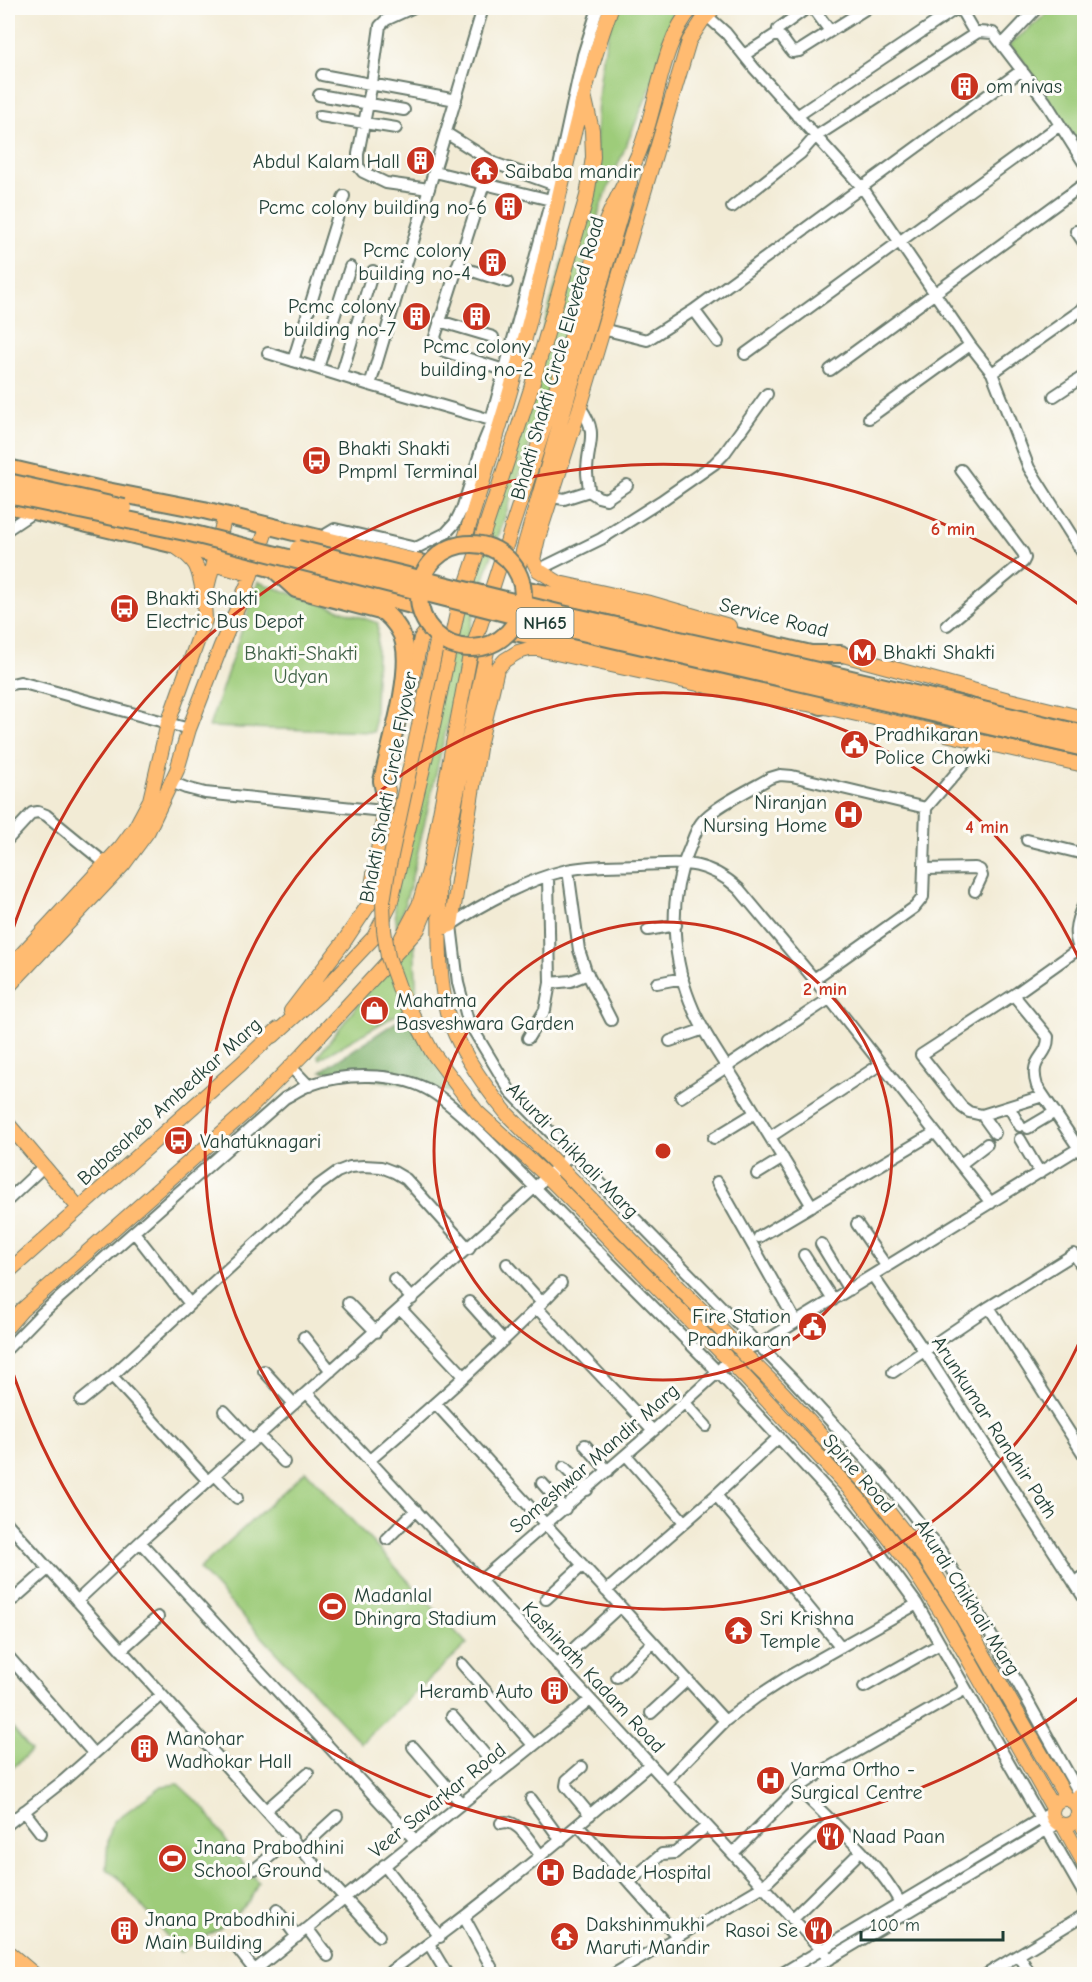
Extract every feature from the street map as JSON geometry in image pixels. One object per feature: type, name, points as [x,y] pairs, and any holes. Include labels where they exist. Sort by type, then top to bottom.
[{"type":"highway","points":[[8,468],[268,525],[428,566]]},
{"type":"highway","name":"NH65","points":[[8,482],[168,517],[562,614],[775,661],[1084,734]]},
{"type":"highway","name":"NH65","points":[[8,495],[190,533],[552,625],[1084,748]]},
{"type":"highway","points":[[8,505],[171,544],[214,559],[253,569],[273,569],[419,607]]},
{"type":"highway","points":[[463,545],[479,545],[495,550],[508,559],[517,572],[523,589],[518,618],[510,631],[488,646],[471,649],[453,646],[433,633],[419,607],[419,585],[428,566],[443,552],[463,545]]},
{"type":"highway","points":[[273,569],[296,589],[384,612],[400,630],[407,664],[382,782],[385,805]]},
{"type":"highway","points":[[523,589],[600,604],[811,654],[841,654]]},
{"type":"highway","points":[[510,631],[796,693],[821,706]]},
{"type":"main road","name":"Bhakti Shakti Circle Eleveted Road","points":[[463,545],[497,420],[508,396],[534,303],[592,58],[611,8]]},
{"type":"main road","points":[[8,1326],[48,1287],[249,1109],[363,990],[392,956],[419,905],[429,871],[469,660],[553,400],[602,231],[612,205],[638,156],[674,35],[692,8]]},
{"type":"main road","points":[[538,570],[533,560],[538,538],[580,407],[689,41],[706,10]]},
{"type":"main road","points":[[273,1036],[327,987],[374,937],[390,905],[431,735],[457,613],[530,392],[587,196],[593,157],[592,130],[584,95]]},
{"type":"main road","name":"Bhakti Shakti Circle Eleveted Road","points":[[517,572],[638,156]]},
{"type":"main road","points":[[204,600],[225,515]]},
{"type":"main road","points":[[8,987],[123,866],[148,831],[177,770],[189,729],[253,569],[268,525]]},
{"type":"main road","points":[[8,969],[106,864],[135,828],[150,800],[168,723],[205,620],[199,570],[195,560],[171,544]]},
{"type":"main road","name":"Service Road","points":[[538,570],[559,583],[650,603],[712,622],[1084,718]]},
{"type":"main road","points":[[201,633],[223,640]]},
{"type":"main road","points":[[385,805],[421,638],[433,633]]},
{"type":"main road","name":"Bhakti Shakti Circle Flyover","points":[[433,633],[382,902],[388,957],[401,993],[432,1052],[477,1112],[547,1176]]},
{"type":"main road","points":[[392,956],[400,951],[418,929],[439,878],[450,836],[488,646]]},
{"type":"main road","name":"Akurdi Chikhali Marg","points":[[821,706],[744,694],[533,648],[518,652],[506,660],[497,669],[480,742],[445,927],[444,997],[456,1035],[497,1101],[559,1167],[783,1393],[869,1488],[926,1560],[1078,1804],[1084,1830]]},
{"type":"main road","points":[[821,706],[1084,765]]},
{"type":"main road","name":"Babasaheb Ambedkar Marg","points":[[8,1272],[273,1036],[343,943],[369,904],[385,805]]},
{"type":"main road","points":[[439,878],[445,927]]},
{"type":"main road","points":[[8,1124],[79,1208]]},
{"type":"main road","name":"Akurdi Chikhali Marg","points":[[547,1176],[728,1360]]},
{"type":"main road","points":[[728,1360],[729,1348],[740,1350]]},
{"type":"main road","name":"Spine Road","points":[[728,1360],[858,1498],[913,1569],[945,1618],[1052,1820]]},
{"type":"main road","points":[[1058,1801],[1078,1804],[1071,1823],[1052,1820],[1058,1801]]},
{"type":"main road","points":[[1052,1820],[1084,1863]]},
{"type":"main road","points":[[8,1952],[34,1974]]},
{"type":"main road","points":[[8,1965],[18,1974]]},
{"type":"street","points":[[412,8],[382,24],[358,154],[358,166],[363,172],[386,183],[429,189]]},
{"type":"street","points":[[369,385],[483,8]]},
{"type":"street","points":[[320,538],[335,529],[416,548],[446,533],[462,509],[497,420],[504,370],[555,185],[583,55],[598,8]]},
{"type":"street","points":[[778,29],[807,8]]},
{"type":"street","points":[[813,8],[830,31]]},
{"type":"street","points":[[744,55],[775,35],[781,37],[795,52],[867,8]]},
{"type":"street","points":[[797,116],[959,8],[974,32]]},
{"type":"street","points":[[1002,45],[1037,8]]},
{"type":"street","points":[[706,10],[797,116],[862,187],[970,345],[992,373],[1029,468],[1084,553]]},
{"type":"street","points":[[732,207],[801,153],[815,136],[974,32],[993,33],[1045,101],[1084,163]]},
{"type":"street","points":[[602,329],[647,340],[694,310],[1022,70]]},
{"type":"street","points":[[322,75],[456,100]]},
{"type":"street","points":[[319,95],[404,110]]},
{"type":"street","points":[[320,116],[396,128]]},
{"type":"street","points":[[745,354],[1060,125]]},
{"type":"street","points":[[446,133],[494,162],[555,185]]},
{"type":"street","points":[[435,172],[551,200]]},
{"type":"street","points":[[484,184],[435,337],[438,345],[444,351],[504,370]]},
{"type":"street","points":[[830,370],[1084,184]]},
{"type":"street","points":[[293,361],[344,196]]},
{"type":"street","points":[[1077,231],[1084,243]]},
{"type":"street","points":[[457,266],[507,282]]},
{"type":"street","points":[[318,368],[350,267]]},
{"type":"street","points":[[341,376],[373,271]]},
{"type":"street","points":[[992,373],[1084,308]]},
{"type":"street","points":[[694,310],[718,342]]},
{"type":"street","points":[[440,321],[493,337]]},
{"type":"street","points":[[869,418],[970,345]]},
{"type":"street","points":[[268,353],[369,385],[497,420]]},
{"type":"street","points":[[1054,396],[1084,376]]},
{"type":"street","points":[[538,570],[601,539],[714,464],[733,442],[767,394]]},
{"type":"street","points":[[580,407],[589,420],[592,436],[587,471],[590,491],[606,499],[627,486]]},
{"type":"street","points":[[947,625],[1025,558],[961,470]]},
{"type":"street","points":[[552,497],[564,499],[590,491]]},
{"type":"street","points":[[8,529],[35,511]]},
{"type":"street","points":[[8,685],[20,682],[189,729]]},
{"type":"street","points":[[813,979],[915,907],[923,897],[926,808],[983,742]]},
{"type":"street","points":[[812,1206],[694,1011],[676,951],[678,883],[683,863],[701,823],[711,814],[770,778],[780,775],[926,808]]},
{"type":"street","points":[[171,782],[205,793],[385,805]]},
{"type":"street","points":[[8,839],[32,813],[38,812],[46,815],[106,864]]},
{"type":"street","points":[[1027,840],[1084,854]]},
{"type":"street","points":[[991,1203],[739,889],[725,876],[710,868],[683,863],[568,870],[548,876],[479,906],[445,927],[468,1021],[510,1091],[759,1345],[882,1477],[940,1550],[972,1601],[1078,1804]]},
{"type":"street","points":[[925,869],[975,868],[980,870],[982,876],[975,891]]},
{"type":"street","points":[[568,870],[579,950],[611,1020]]},
{"type":"street","points":[[528,1038],[545,1010],[550,983],[548,876]]},
{"type":"street","points":[[1043,1096],[982,1115],[969,1112],[962,1107],[921,1055],[1083,951],[1075,929],[1084,904]]},
{"type":"street","points":[[648,930],[676,925]]},
{"type":"street","points":[[550,983],[571,981],[588,974]]},
{"type":"street","points":[[657,983],[683,978]]},
{"type":"street","points":[[740,1350],[759,1345],[1083,1149],[1043,1096],[1033,1075],[1035,1064],[1048,1044],[1048,1037],[1018,1002],[1016,998],[1018,992]]},
{"type":"street","points":[[681,1097],[829,999]]},
{"type":"street","points":[[670,1041],[704,1029]]},
{"type":"street","points":[[770,1137],[881,1064]]},
{"type":"street","points":[[290,1066],[309,1086]]},
{"type":"street","points":[[8,1348],[40,1315],[285,1098],[327,1080],[356,1077],[381,1077],[404,1081],[426,1089],[452,1106],[477,1129],[718,1372],[851,1517],[917,1604],[966,1689],[1052,1820],[1084,1894]]},
{"type":"street","points":[[1009,1107],[1024,1127],[1055,1112]]},
{"type":"street","points":[[714,1138],[756,1113]]},
{"type":"street","points":[[982,1115],[995,1133]]},
{"type":"street","points":[[759,1237],[934,1133]]},
{"type":"street","points":[[1020,1139],[1040,1173]]},
{"type":"street","points":[[961,1164],[987,1144]]},
{"type":"street","points":[[77,1601],[572,1155]]},
{"type":"street","points":[[757,1174],[783,1158]]},
{"type":"street","points":[[8,1200],[43,1167]]},
{"type":"street","points":[[81,1401],[112,1376],[319,1185],[337,1172],[350,1167],[381,1167],[406,1179],[469,1249]]},
{"type":"street","points":[[717,1182],[796,1322]]},
{"type":"street","points":[[857,1224],[886,1267]]},
{"type":"street","points":[[134,1232],[190,1304]]},
{"type":"street","points":[[821,1244],[849,1290]]},
{"type":"street","points":[[893,1372],[923,1350],[1074,1254],[1084,1269]]},
{"type":"street","points":[[804,1255],[833,1300]]},
{"type":"street","points":[[507,1264],[540,1305],[653,1431]]},
{"type":"street","name":"Arunkumar Randhir Path","points":[[873,1276],[1084,1598]]},
{"type":"street","points":[[394,1279],[412,1299]]},
{"type":"street","points":[[370,1459],[503,1340],[561,1282]]},
{"type":"street","points":[[469,1302],[503,1340]]},
{"type":"street","points":[[348,1303],[375,1332]]},
{"type":"street","points":[[989,1307],[1084,1455]]},
{"type":"street","points":[[400,1310],[464,1376]]},
{"type":"street","points":[[304,1337],[332,1371]]},
{"type":"street","name":"Someshwar Mandir Marg","points":[[481,1580],[566,1509],[718,1372],[728,1360]]},
{"type":"street","points":[[264,1371],[294,1404]]},
{"type":"street","points":[[112,1376],[212,1478],[237,1498]]},
{"type":"street","name":"Kashinath Kadam Road","points":[[307,1393],[826,1955]]},
{"type":"street","points":[[684,1402],[706,1426]]},
{"type":"street","points":[[435,1403],[725,1721]]},
{"type":"street","points":[[224,1411],[284,1462]]},
{"type":"street","points":[[606,1591],[779,1437]]},
{"type":"street","points":[[585,1445],[608,1471]]},
{"type":"street","points":[[626,1455],[684,1522]]},
{"type":"street","points":[[564,1467],[587,1490]]},
{"type":"street","points":[[542,1483],[566,1509]]},
{"type":"street","points":[[716,1495],[842,1647]]},
{"type":"street","points":[[387,1539],[417,1510]]},
{"type":"street","points":[[8,1524],[379,1936]]},
{"type":"street","points":[[140,1542],[416,1840]]},
{"type":"street","points":[[546,1599],[583,1566]]},
{"type":"street","points":[[14,1599],[48,1569]]},
{"type":"street","points":[[1074,1583],[1084,1576]]},
{"type":"street","points":[[666,1781],[725,1721],[758,1696],[917,1604]]},
{"type":"street","points":[[557,1664],[620,1606]]},
{"type":"street","points":[[121,1650],[158,1617]]},
{"type":"street","points":[[617,1677],[653,1642]]},
{"type":"street","points":[[864,1688],[940,1644]]},
{"type":"street","points":[[8,1656],[94,1754]]},
{"type":"street","points":[[462,1664],[533,1745]]},
{"type":"street","points":[[651,1713],[687,1680]]},
{"type":"street","points":[[733,1853],[798,1788],[828,1768],[966,1689]]},
{"type":"street","points":[[8,1824],[63,1781],[161,1695]]},
{"type":"street","name":"Veer Savarkar Road","points":[[253,1973],[591,1700]]},
{"type":"street","points":[[452,1716],[500,1772]]},
{"type":"street","points":[[413,1747],[461,1803]]},
{"type":"street","points":[[390,1973],[561,1840],[650,1764]]},
{"type":"street","points":[[582,1767],[567,1780],[566,1786],[590,1815]]},
{"type":"street","points":[[266,1810],[308,1773]]},
{"type":"street","points":[[798,1788],[863,1854],[891,1886],[901,1904]]},
{"type":"street","points":[[531,1799],[561,1840]]},
{"type":"street","points":[[24,1811],[41,1833]]},
{"type":"street","points":[[301,1849],[337,1816]]},
{"type":"street","points":[[804,1974],[826,1955],[901,1904],[1052,1820]]},
{"type":"street","points":[[781,1974],[826,1955],[1052,1820]]},
{"type":"street","points":[[501,1823],[506,1821],[514,1823],[541,1856]]},
{"type":"street","points":[[578,1825],[678,1937]]},
{"type":"street","points":[[629,1882],[662,1854],[675,1854],[707,1826]]},
{"type":"street","points":[[614,1974],[762,1887],[826,1826]]},
{"type":"street","points":[[255,1869],[292,1838]]},
{"type":"street","points":[[792,1918],[855,1857]]},
{"type":"street","points":[[384,1865],[440,1936]]},
{"type":"street","points":[[277,1910],[297,1937]]},
{"type":"street","points":[[987,1974],[1084,1915]]},
{"type":"street","points":[[464,1917],[495,1974]]},
{"type":"street","points":[[307,1928],[328,1956]]},
{"type":"street","points":[[233,1943],[253,1973]]},
{"type":"street","points":[[429,1944],[447,1974]]},
{"type":"street","points":[[1019,1955],[1030,1974]]},
{"type":"green space","points":[[616,8],[671,8],[674,22],[660,65],[601,205],[551,380],[483,582],[467,639],[410,886],[397,929],[393,896],[455,629],[596,146],[600,76],[606,42]]},
{"type":"green space","points":[[1054,8],[1084,8],[1084,152],[1022,59],[1009,45]]},
{"type":"green space","name":"Bhakti-Shakti Udyan","points":[[258,582],[378,623],[374,732],[209,727]]},
{"type":"green space","points":[[414,936],[417,1003],[319,1059],[318,1056],[390,963]]},
{"type":"green space","points":[[405,1016],[457,1093],[321,1071]]},
{"type":"green space","name":"Madanlal Dhingra Stadium","points":[[306,1471],[467,1644],[361,1743],[199,1569]]},
{"type":"green space","points":[[8,1723],[31,1751],[8,1772]]},
{"type":"green space","name":"Jnana Prabodhini School Ground","points":[[178,1784],[205,1809],[232,1850],[258,1882],[250,1901],[218,1929],[180,1952],[117,1876],[106,1869],[108,1840],[113,1822],[162,1786]]},
{"type":"place","name":"om nivas","points":[[965,86]]},
{"type":"place","name":"Abdul Kalam Hall","points":[[421,161]]},
{"type":"place","name":"Saibaba mandir","points":[[484,171]]},
{"type":"place","name":"Pcmc colony building no-6","points":[[508,207]]},
{"type":"place","name":"Pcmc colony building no-4","points":[[492,262]]},
{"type":"place","name":"Pcmc colony building no-2","points":[[477,316]]},
{"type":"place","name":"Pcmc colony building no-7","points":[[417,317]]},
{"type":"place","name":"Bhakti Shakti Pmpml Terminal","points":[[317,460]]},
{"type":"place","name":"Bhakti Shakti Electric Bus Depot","points":[[125,609]]},
{"type":"place","name":"Bhakti Shakti","points":[[862,652]]},
{"type":"place","name":"Pradhikaran Police Chowki","points":[[854,745]]},
{"type":"place","name":"Niranjan Nursing Home","points":[[848,814]]},
{"type":"place","name":"Mahatma Basveshwara Garden","points":[[375,1011]]},
{"type":"place","name":"Vahatuknagari","points":[[179,1141]]},
{"type":"place","name":"Fire Station Pradhikaran","points":[[812,1327]]},
{"type":"place","name":"Madanlal Dhingra Stadium","points":[[333,1607]]},
{"type":"place","name":"Sri Krishna Temple","points":[[739,1630]]},
{"type":"place","name":"Heramb Auto","points":[[554,1691]]},
{"type":"place","name":"Manohar Wadhokar Hall","points":[[145,1749]]},
{"type":"place","name":"Varma Ortho - Surgical Centre","points":[[770,1781]]},
{"type":"place","name":"Naad Paan","points":[[831,1836]]},
{"type":"place","name":"Jnana Prabodhini School Ground","points":[[173,1859]]},
{"type":"place","name":"Badade Hospital","points":[[551,1872]]},
{"type":"place","name":"Rasoi Se","points":[[819,1930]]},
{"type":"place","name":"Jnana Prabodhini Main Building","points":[[124,1931]]},
{"type":"place","name":"Dakshinmukhi Maruti Mandir","points":[[565,1936]]}]
